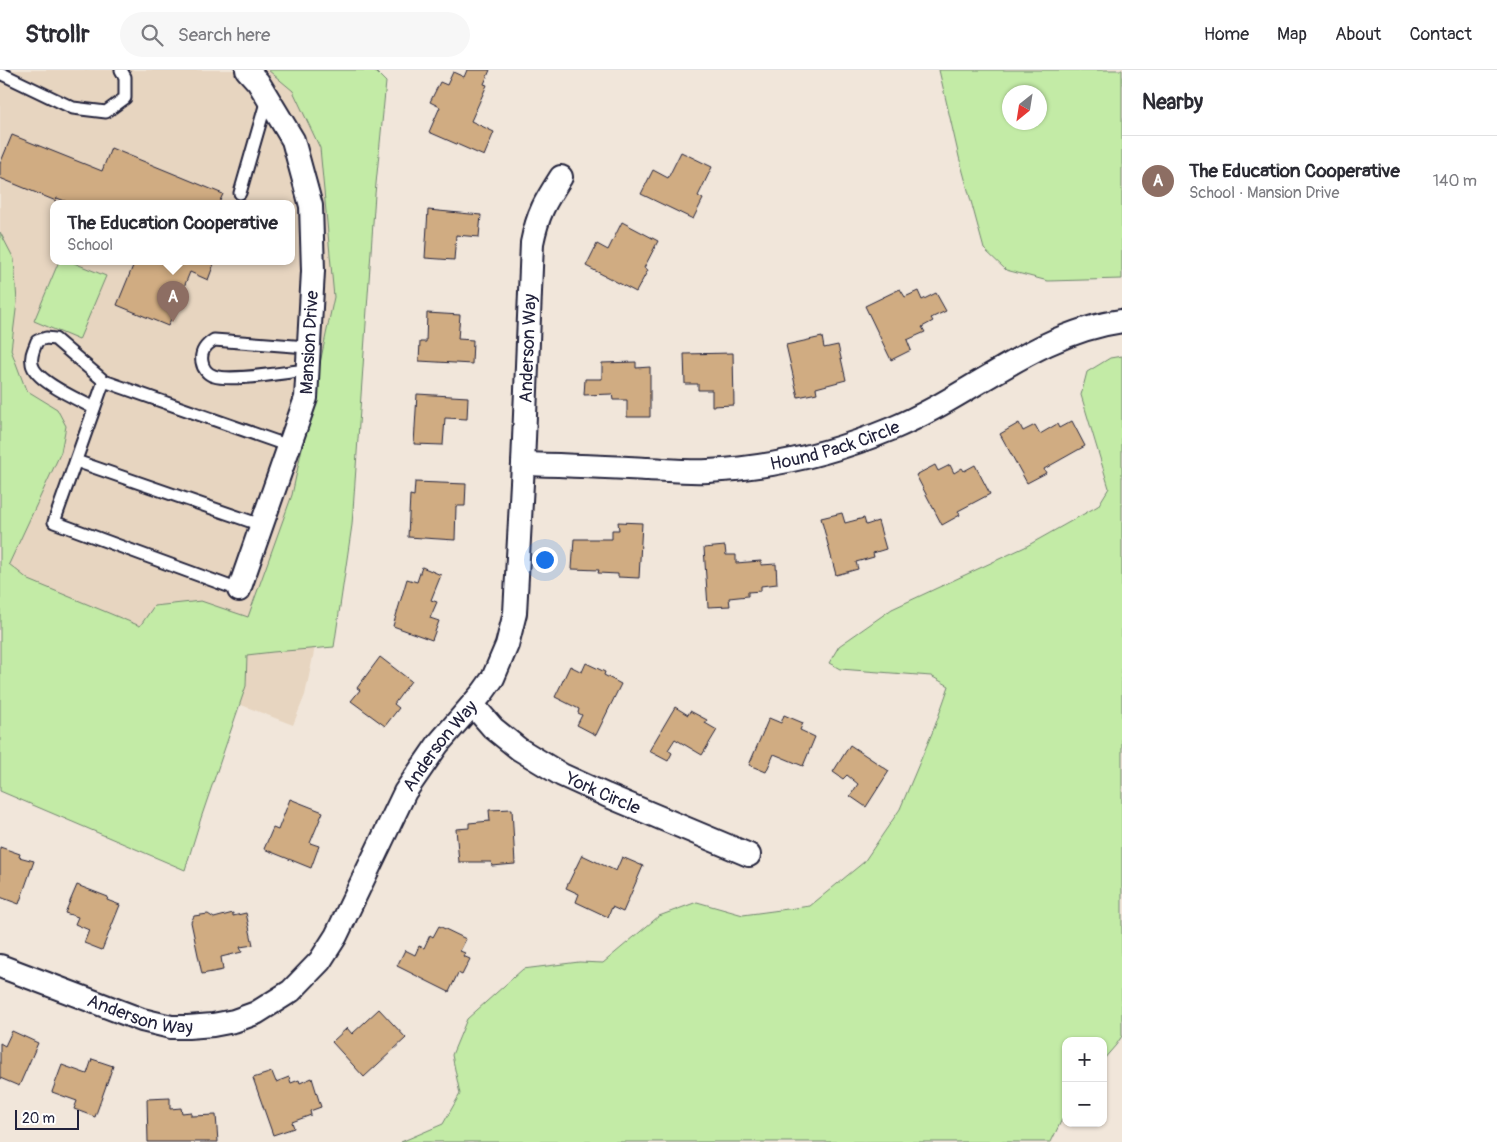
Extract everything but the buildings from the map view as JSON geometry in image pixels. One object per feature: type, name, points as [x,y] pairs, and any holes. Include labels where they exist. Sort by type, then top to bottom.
[{"type":"street","name":"Mansion Drive","points":[[238,590],[306,398],[312,271],[310,206],[293,140],[258,82],[247,70]]},
{"type":"street","name":"Anderson Way","points":[[0,966],[142,1020],[171,1027],[213,1025],[234,1021],[256,1013],[291,991],[320,962],[336,936],[405,792],[438,744],[473,705],[493,678],[507,645],[515,613],[532,243],[541,209],[561,177]]},
{"type":"street","name":"Hound Pack Circle","points":[[523,464],[707,471],[755,467],[802,458],[848,446],[893,429],[936,408],[1044,345],[1069,334],[1122,320]]},
{"type":"street","name":"York Circle","points":[[473,705],[493,728],[519,749],[562,775],[749,855]]},
{"type":"lane","points":[[0,73],[73,108],[106,112],[124,98],[125,77],[121,70]]},
{"type":"lane","points":[[240,193],[267,97]]},
{"type":"lane","points":[[94,408],[46,382],[36,371],[32,366],[32,355],[37,342],[46,338],[55,339],[104,381],[289,446]]},
{"type":"lane","points":[[307,370],[227,378],[213,376],[207,372],[202,364],[201,355],[205,346],[214,340],[308,347]]},
{"type":"lane","points":[[104,381],[54,522],[238,590]]},
{"type":"lane","points":[[76,462],[261,525]]},
{"type":"shaded area","points":[[0,70],[319,70],[369,94],[315,647],[305,695],[293,725],[0,611]]},
{"type":"green space","points":[[268,70],[374,70],[386,82],[375,194],[352,525],[334,647],[247,655],[246,686],[185,870],[0,791],[0,232],[14,259],[17,302],[11,350],[26,390],[57,409],[66,426],[61,452],[9,564],[29,580],[140,626],[154,606],[201,601],[248,617],[292,495],[334,297],[320,148],[293,91]]},
{"type":"green space","points":[[939,70],[1122,70],[1122,279],[1048,281],[1006,270],[984,249],[959,157]]},
{"type":"green space","points":[[57,265],[79,265],[106,276],[79,340],[34,321]]},
{"type":"green space","points":[[1122,356],[1122,1036],[1107,1055],[1107,1037],[1062,1037],[1062,1119],[1051,1142],[401,1142],[443,1124],[460,1094],[452,1055],[467,1019],[523,969],[579,962],[603,963],[659,916],[697,902],[743,915],[810,906],[864,862],[900,809],[935,726],[949,686],[931,676],[840,669],[829,663],[839,646],[892,609],[1025,547],[1098,506],[1109,488],[1081,395],[1087,372],[1110,358]]},
{"type":"place","name":"The Education Cooperative","points":[[173,322]]}]
